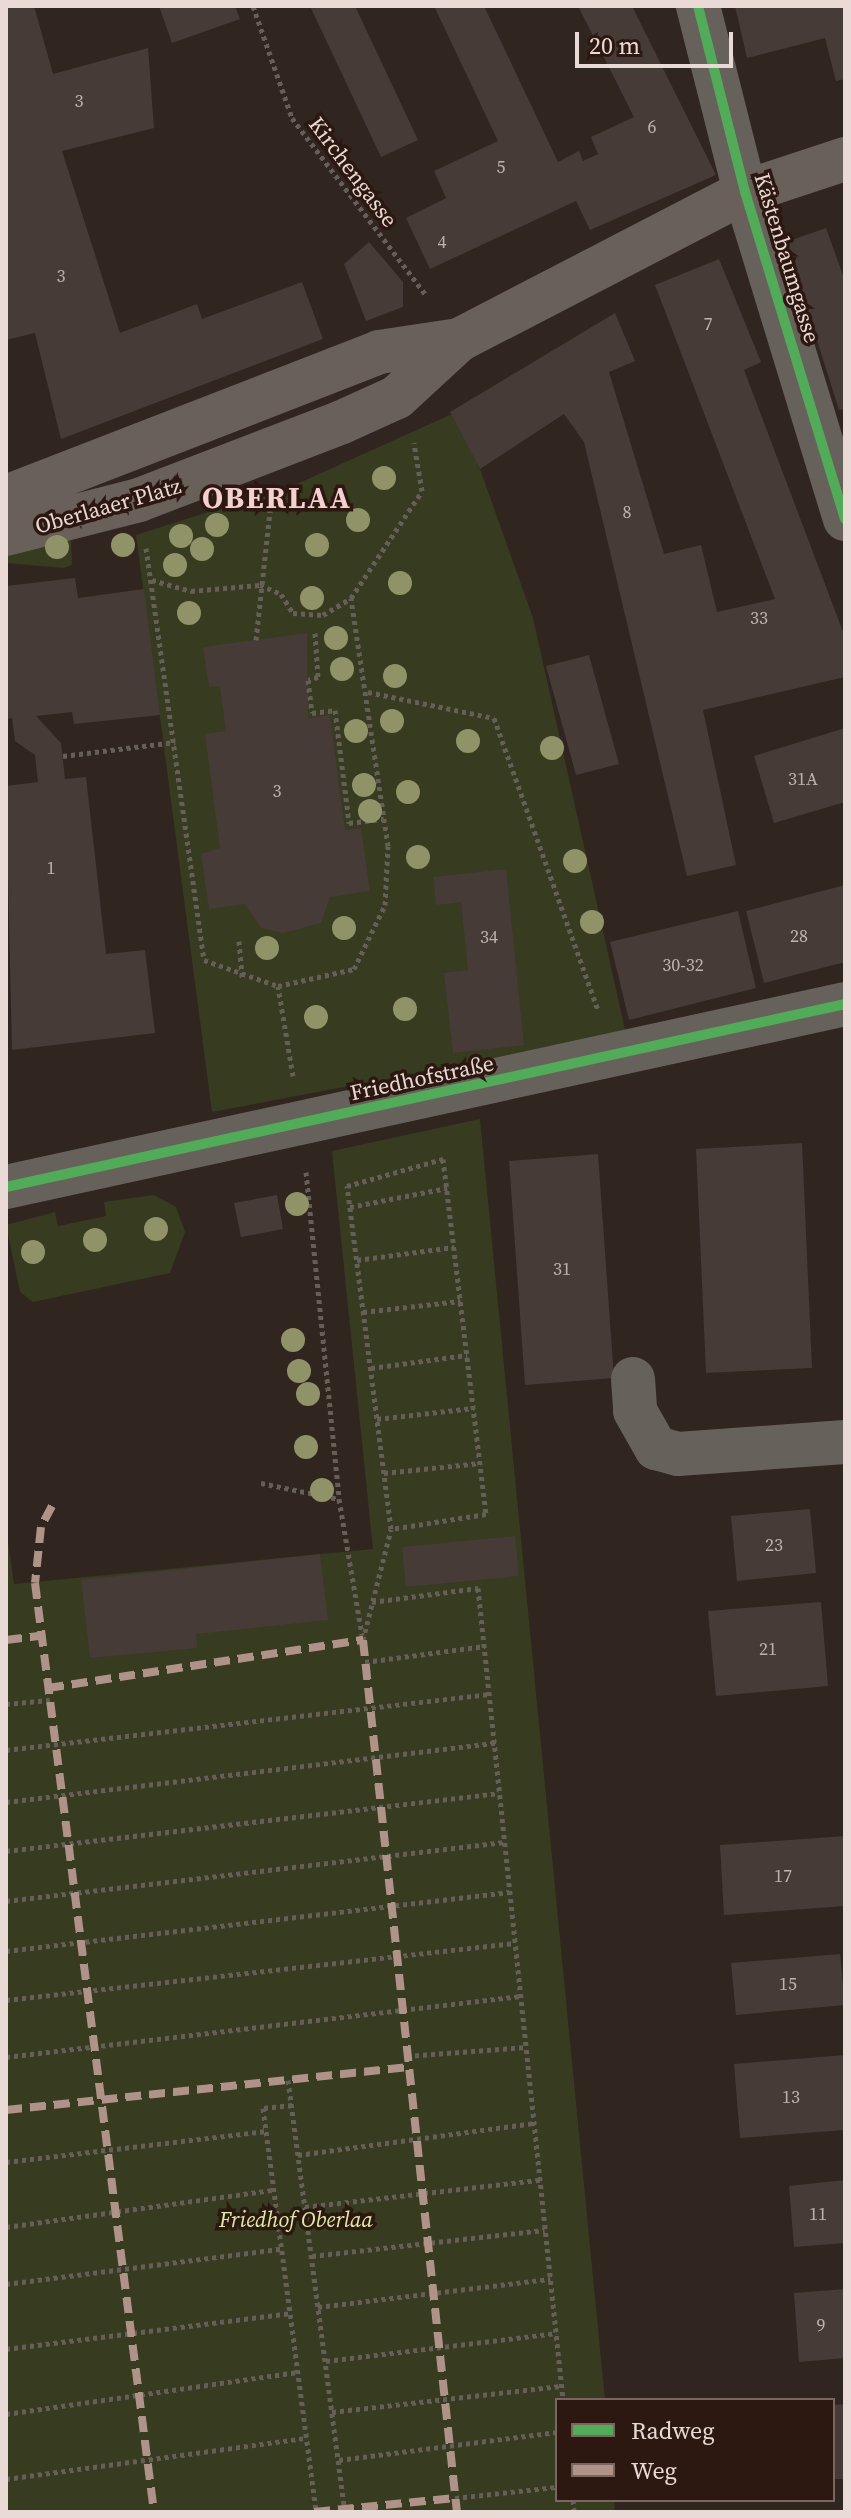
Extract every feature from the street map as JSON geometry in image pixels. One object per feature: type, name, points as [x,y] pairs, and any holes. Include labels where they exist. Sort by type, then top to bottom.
[{"type":"main road","name":"Oberlaaer Platz","points":[[6,534],[139,500],[397,397],[459,340],[745,192],[845,159]]},
{"type":"main road","name":"Oberlaaer Platz","points":[[6,497],[379,352],[459,340]]},
{"type":"street","name":"Kästenbaumgasse","points":[[698,6],[745,192],[845,519]]},
{"type":"street","name":"Friedhofstraße","points":[[6,1187],[615,1059],[845,1004]]},
{"type":"street","points":[[633,1379],[635,1411],[656,1448],[678,1454],[845,1442]]},
{"type":"path","points":[[151,580],[191,591],[260,585],[281,594],[293,613],[323,615],[351,598],[422,491],[423,469],[397,397]]},
{"type":"path","points":[[256,640],[272,492]]},
{"type":"path","points":[[139,500],[204,960],[242,978],[278,986],[354,969],[385,905],[384,819],[368,692],[351,598]]},
{"type":"path","points":[[315,633],[312,713],[335,710],[349,823],[384,819]]},
{"type":"path","points":[[368,692],[494,718],[615,1059]]},
{"type":"path","points":[[63,756],[175,742]]},
{"type":"path","points":[[239,941],[242,978]]},
{"type":"path","points":[[278,986],[294,1086]]},
{"type":"path","points":[[305,1164],[339,1499],[363,1640],[391,1529],[347,1186],[443,1159],[486,1514],[391,1529]]},
{"type":"path","points":[[350,1207],[447,1188]]},
{"type":"path","points":[[357,1260],[454,1247]]},
{"type":"path","points":[[363,1312],[460,1301]]},
{"type":"path","points":[[371,1368],[467,1355]]},
{"type":"path","points":[[377,1419],[473,1408]]},
{"type":"path","points":[[384,1473],[480,1463]]},
{"type":"path","points":[[261,1483],[339,1499]]},
{"type":"path","points":[[372,1602],[478,1588],[563,2398]]},
{"type":"path","points":[[365,1662],[485,1646]]},
{"type":"path","points":[[6,1750],[489,1694]]},
{"type":"path","points":[[6,1704],[50,1700]]},
{"type":"path","points":[[6,1802],[495,1743]]},
{"type":"path","points":[[6,1851],[499,1793]]},
{"type":"path","points":[[6,1901],[505,1842]]},
{"type":"path","points":[[6,1951],[510,1892]]},
{"type":"path","points":[[6,2000],[515,1943]]},
{"type":"path","points":[[6,2057],[521,1996]]},
{"type":"path","points":[[407,2056],[526,2047]]},
{"type":"path","points":[[288,2080],[345,2512]]},
{"type":"path","points":[[292,2105],[263,2108],[316,2512]]},
{"type":"path","points":[[298,2155],[534,2123]]},
{"type":"path","points":[[6,2162],[266,2131]]},
{"type":"path","points":[[305,2207],[540,2180]]},
{"type":"path","points":[[6,2227],[273,2190]]},
{"type":"path","points":[[312,2256],[545,2230]]},
{"type":"path","points":[[6,2284],[281,2249]]},
{"type":"path","points":[[318,2307],[550,2279]]},
{"type":"path","points":[[6,2349],[290,2313]]},
{"type":"path","points":[[326,2361],[556,2333]]},
{"type":"path","points":[[6,2414],[298,2372]]},
{"type":"path","points":[[332,2412],[561,2386]]},
{"type":"path","points":[[339,2460],[555,2432]]},
{"type":"path","points":[[6,2479],[306,2438]]},
{"type":"path","points":[[455,2498],[555,2487]]},
{"type":"green space","points":[[452,414],[480,469],[533,618],[626,1034],[212,1112],[136,535],[299,483]]},
{"type":"green space","points":[[71,539],[72,565],[64,568],[6,563],[6,553]]},
{"type":"green space","name":"Friedhof Oberlaa","points":[[480,1119],[605,2398],[555,2398],[555,2502],[614,2502],[615,2512],[6,2512],[6,1527],[14,1584],[373,1549],[332,1151]]},
{"type":"green space","points":[[154,1195],[176,1207],[185,1232],[170,1273],[33,1302],[20,1292],[6,1225],[55,1212],[58,1226],[106,1216],[104,1202]]},
{"type":"building","points":[[6,6],[34,6],[53,74],[148,48],[154,128],[62,151],[120,333],[197,304],[202,319],[302,282],[323,339],[61,439],[35,333],[6,340]]},
{"type":"building","points":[[159,6],[235,6],[240,19],[172,43]]},
{"type":"building","points":[[310,6],[355,6],[418,140],[381,157]]},
{"type":"building","points":[[434,6],[484,6],[558,162],[579,151],[583,161],[598,154],[591,137],[634,117],[578,6],[632,6],[716,175],[590,230],[576,201],[430,269],[406,218],[446,198],[434,171],[498,141]]},
{"type":"building","points":[[735,6],[845,6],[845,79],[836,81],[825,38],[747,58]]},
{"type":"building","points":[[826,228],[845,281],[845,409],[839,410],[786,242]]},
{"type":"building","points":[[369,242],[403,282],[403,307],[366,321],[344,264]]},
{"type":"building","points":[[719,259],[761,362],[744,370],[845,637],[845,677],[703,710],[736,865],[687,876],[584,442],[564,414],[480,469],[450,412],[615,313],[635,361],[609,372],[664,554],[701,545],[717,612],[775,599],[655,285]]},
{"type":"building","points":[[75,578],[78,598],[144,589],[160,715],[74,724],[72,712],[36,716],[61,743],[65,779],[86,777],[106,954],[145,950],[155,1033],[12,1050],[6,786],[38,782],[35,755],[15,741],[12,718],[6,719],[6,586]]},
{"type":"building","points":[[307,633],[308,718],[330,715],[345,830],[361,828],[370,891],[330,897],[321,923],[283,933],[261,928],[245,904],[209,909],[201,854],[220,848],[205,734],[226,731],[220,686],[209,687],[203,647]]},
{"type":"building","points":[[589,655],[619,764],[576,775],[546,666]]},
{"type":"building","points":[[845,728],[845,802],[774,823],[754,756]]},
{"type":"building","points":[[506,869],[524,1045],[453,1053],[444,973],[468,970],[461,902],[436,905],[433,877]]},
{"type":"building","points":[[845,885],[845,962],[764,983],[746,911]]},
{"type":"building","points":[[738,911],[756,988],[629,1020],[610,942]]},
{"type":"building","points":[[802,1143],[812,1368],[706,1373],[696,1149]]},
{"type":"building","points":[[598,1154],[614,1378],[525,1385],[509,1161]]},
{"type":"building","points":[[277,1195],[283,1229],[241,1237],[234,1203]]},
{"type":"building","points":[[810,1509],[816,1573],[737,1581],[731,1516]]},
{"type":"building","points":[[515,1536],[519,1576],[406,1587],[402,1547]]},
{"type":"building","points":[[320,1554],[328,1620],[196,1634],[197,1648],[90,1658],[81,1580]]},
{"type":"building","points":[[821,1602],[828,1686],[716,1696],[708,1611]]},
{"type":"building","points":[[845,1836],[845,1906],[724,1915],[720,1845]]},
{"type":"building","points":[[840,1954],[845,2005],[736,2015],[731,1963]]},
{"type":"building","points":[[845,2055],[845,2130],[740,2138],[734,2064]]},
{"type":"building","points":[[845,2180],[845,2243],[794,2247],[789,2186]]},
{"type":"building","points":[[845,2289],[845,2358],[799,2362],[794,2293]]},
{"type":"building","points":[[845,2404],[845,2479],[835,2479],[835,2405]]},
{"type":"marked path","points":[[52,1506],[41,1527],[35,1583],[154,2512]]},
{"type":"marked path","points":[[6,1640],[41,1636]]},
{"type":"marked path","points":[[48,1688],[363,1640],[457,2512]]},
{"type":"marked path","points":[[6,2110],[409,2067]]},
{"type":"marked path","points":[[314,2512],[455,2498]]},
{"type":"cycle path","points":[[698,6],[745,192],[845,519]]},
{"type":"cycle path","points":[[6,1187],[845,1004]]},
{"type":"district","name":"OBERLAA","points":[[277,498]]}]
